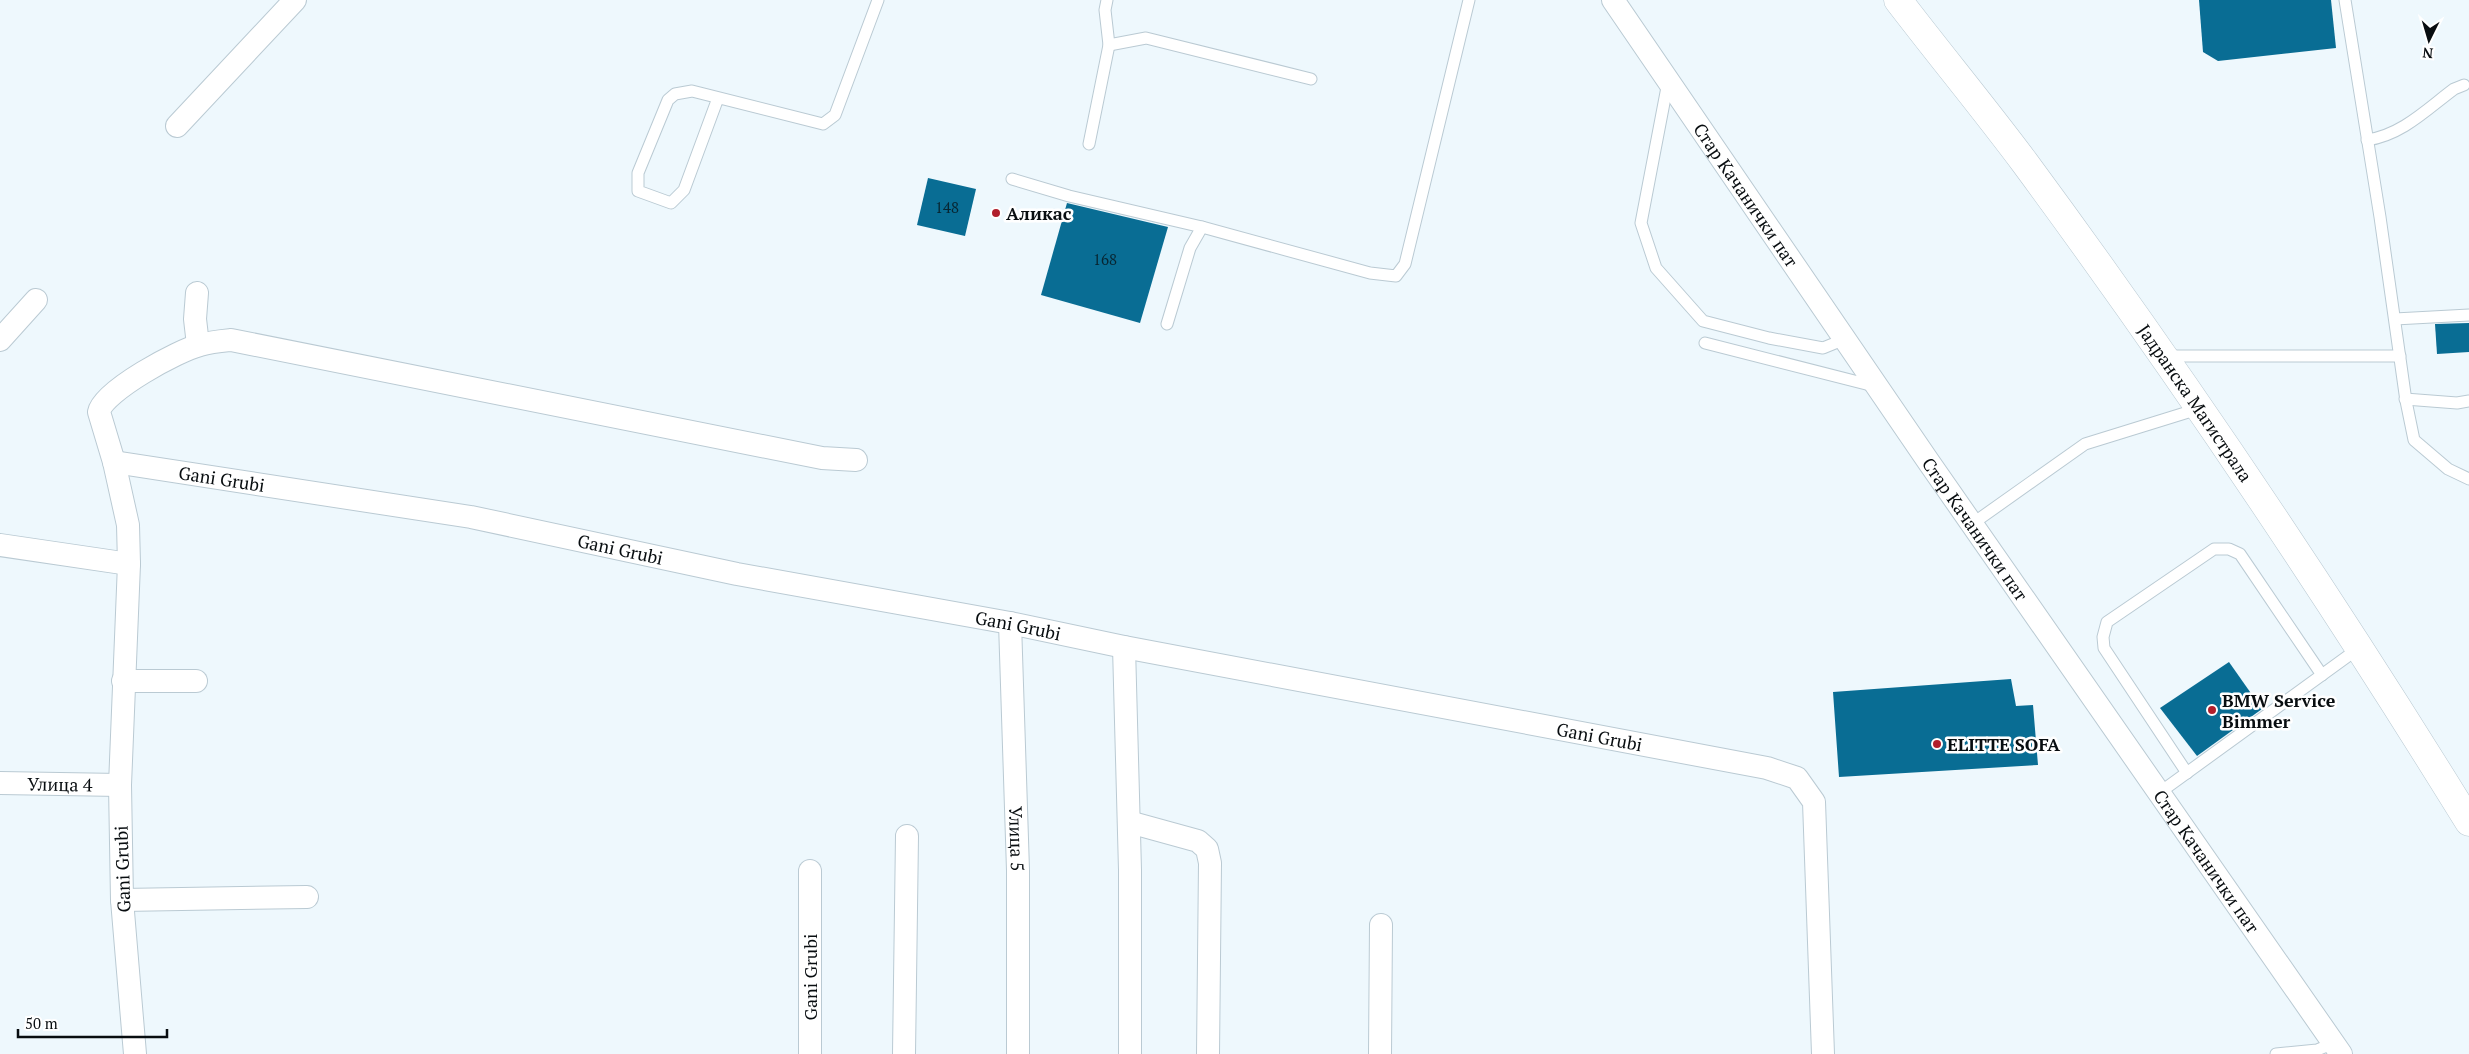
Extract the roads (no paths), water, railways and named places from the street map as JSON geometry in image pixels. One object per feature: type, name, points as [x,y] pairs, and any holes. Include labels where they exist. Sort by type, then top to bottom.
[{"type":"street","points":[[177,126],[295,0]]},
{"type":"street","name":"Стар Качанички пат","points":[[1613,0],[1972,524],[2338,1049]]},
{"type":"street","name":"Јадранска Магистрала","points":[[1898,0],[2024,162],[2162,356],[2316,581],[2469,822]]},
{"type":"street","points":[[197,292],[195,319],[198,345]]},
{"type":"street","points":[[0,340],[36,300]]},
{"type":"street","name":"Gani Grubi","points":[[135,1054],[122,900],[120,785],[129,564],[128,525],[114,462],[99,412],[100,405],[108,397],[139,374],[198,345],[231,340],[822,458],[856,460]]},
{"type":"street","name":"Gani Grubi","points":[[114,462],[471,517],[737,574],[1010,623],[1124,647],[1767,768],[1796,778],[1814,802],[1823,1054]]},
{"type":"street","points":[[0,545],[129,564]]},
{"type":"street","name":"Улица 5","points":[[1010,623],[1018,870],[1018,1054]]},
{"type":"street","points":[[1124,647],[1129,822],[1130,1054]]},
{"type":"street","points":[[123,681],[196,681]]},
{"type":"street","name":"Улица 4","points":[[0,783],[120,785]]},
{"type":"street","points":[[1129,822],[1198,841],[1207,849],[1210,863],[1208,1054]]},
{"type":"street","points":[[904,1054],[907,836]]},
{"type":"street","name":"Gani Grubi","points":[[810,871],[810,1054]]},
{"type":"street","points":[[122,900],[306,897]]},
{"type":"street","points":[[1380,1054],[1381,925]]},
{"type":"lane","points":[[718,98],[684,190],[678,198],[672,203],[638,191],[638,172],[668,100],[683,91],[692,91],[823,124],[830,121],[835,115],[878,0]]},
{"type":"lane","points":[[1089,144],[1109,45],[1105,10],[1107,0]]},
{"type":"lane","points":[[1012,178],[1069,196],[1202,226],[1370,273],[1396,276],[1405,264],[1469,0]]},
{"type":"lane","points":[[2345,0],[2395,319],[2405,399],[2414,440],[2448,469],[2469,479]]},
{"type":"lane","points":[[1109,45],[1146,38],[1311,79]]},
{"type":"lane","points":[[1668,80],[1641,223],[1656,268],[1703,321],[1769,338],[1823,348],[1845,339]]},
{"type":"lane","points":[[2367,140],[2384,138],[2399,131],[2454,89],[2464,85]]},
{"type":"lane","points":[[1167,324],[1190,248],[1202,226]]},
{"type":"lane","points":[[2395,319],[2469,315]]},
{"type":"lane","points":[[1705,342],[1878,387]]},
{"type":"lane","points":[[2162,356],[2400,356]]},
{"type":"lane","points":[[2405,399],[2457,403],[2469,401]]},
{"type":"lane","points":[[1972,524],[2085,444],[2198,409]]},
{"type":"lane","points":[[2187,772],[2104,648],[2103,637],[2107,622],[2214,549],[2229,549],[2240,554],[2322,675]]},
{"type":"lane","points":[[2160,793],[2359,648]]},
{"type":"lane","points":[[2276,1054],[2338,1049]]},
{"type":"place","name":"Аликас","points":[[996,213]]},
{"type":"place","name":"BMW Service Bimmer","points":[[2212,710]]},
{"type":"place","name":"ELITTE SOFA","points":[[1937,744]]}]
